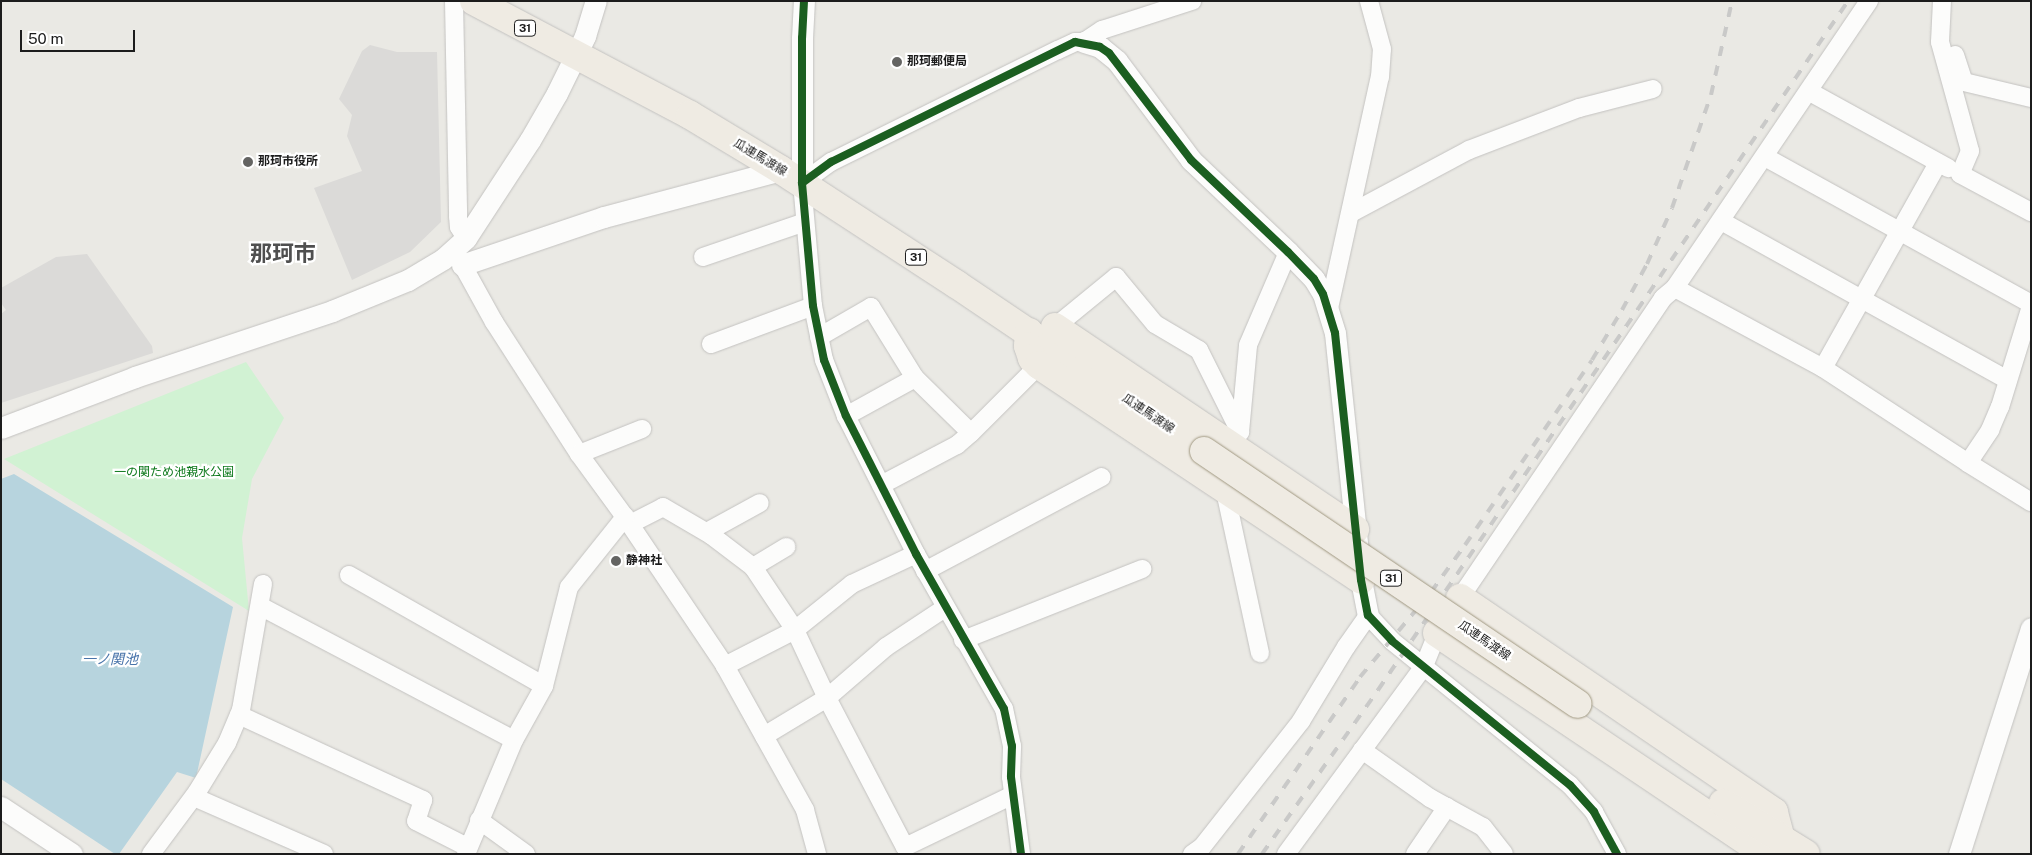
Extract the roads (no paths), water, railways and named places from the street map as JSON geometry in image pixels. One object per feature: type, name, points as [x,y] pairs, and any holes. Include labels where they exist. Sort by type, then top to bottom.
[{"type":"main road","name":"瓜連馬渡線","points":[[474,1],[690,115],[791,176],[1029,332],[1719,801],[1806,854]]},
{"type":"main road","points":[[1355,528],[1241,443],[1055,327],[1040,328],[1029,332],[1028,346],[1032,358],[1038,365],[1361,580]]},
{"type":"main road","points":[[1437,633],[1750,843],[1761,845],[1781,839],[1774,812],[1460,598]]},
{"type":"street","points":[[454,1],[458,216],[461,251],[494,322],[579,454],[628,521],[725,666],[806,810],[818,854]]},
{"type":"street","points":[[461,251],[530,140],[585,36],[596,1]]},
{"type":"street","points":[[804,1],[791,176],[805,222],[813,306],[824,360],[846,416],[916,554],[963,640],[1004,709],[1012,746],[1013,795],[1021,854]]},
{"type":"street","points":[[1084,42],[1102,30],[1192,1]]},
{"type":"street","points":[[1329,308],[1380,77],[1382,49],[1369,1]]},
{"type":"street","points":[[1286,854],[1424,666],[1437,633],[1460,598],[1663,298],[1675,288],[1810,92],[1869,1]]},
{"type":"street","points":[[1942,1],[1940,42],[1970,151],[1960,174]]},
{"type":"street","points":[[1952,1],[1952,43],[1964,82],[2031,98]]},
{"type":"street","points":[[1,428],[135,377],[332,311],[408,280],[443,259],[461,251],[791,176],[832,162],[1058,50],[1076,42],[1084,42],[1100,47],[1117,61],[1191,160],[1314,279],[1329,308],[1340,368],[1355,528],[1361,580],[1368,615],[1392,641],[1570,785],[1594,812],[1617,854]]},
{"type":"street","points":[[1351,213],[1469,150],[1579,108],[1653,89]]},
{"type":"street","points":[[1810,92],[2031,212]]},
{"type":"street","points":[[1765,157],[2031,305],[2008,380],[1990,430],[1968,463]]},
{"type":"street","points":[[1823,368],[1938,163]]},
{"type":"street","points":[[1721,221],[2008,380]]},
{"type":"street","points":[[703,257],[805,222]]},
{"type":"street","points":[[1241,443],[1248,344],[1288,252]]},
{"type":"street","points":[[1055,327],[1116,277],[1155,324],[1199,350],[1241,443]]},
{"type":"street","points":[[1675,288],[1823,368],[2031,502]]},
{"type":"street","points":[[711,344],[813,306]]},
{"type":"street","points":[[819,337],[871,307],[915,378],[972,433]]},
{"type":"street","points":[[881,485],[957,445],[972,433],[1038,365]]},
{"type":"street","points":[[846,416],[915,378]]},
{"type":"street","points":[[579,454],[642,429]]},
{"type":"street","points":[[925,570],[1102,476]]},
{"type":"street","points":[[1225,491],[1260,653]]},
{"type":"street","points":[[707,532],[760,503]]},
{"type":"street","points":[[239,715],[423,800],[416,821],[467,851],[514,740],[544,686],[569,587],[628,521],[663,507],[707,532],[752,567],[795,630],[827,698],[905,847],[1013,795]]},
{"type":"street","points":[[752,567],[786,548]]},
{"type":"street","points":[[725,666],[795,630],[852,584],[916,554]]},
{"type":"street","points":[[963,640],[1142,569]]},
{"type":"street","points":[[349,575],[544,686]]},
{"type":"street","points":[[151,854],[194,797],[227,743],[239,715],[263,584]]},
{"type":"street","points":[[260,606],[514,740]]},
{"type":"street","points":[[764,736],[827,698],[886,647],[945,608]]},
{"type":"street","points":[[1192,854],[1202,847],[1295,729],[1368,615]]},
{"type":"street","points":[[1958,854],[2031,628]]},
{"type":"street","points":[[1362,750],[1446,807],[1483,827],[1504,854]]},
{"type":"street","points":[[194,797],[324,854]]},
{"type":"street","points":[[1,807],[72,854]]},
{"type":"street","points":[[1415,854],[1446,807]]},
{"type":"street","points":[[479,820],[526,854]]},
{"type":"water","name":"一ノ関池","points":[[14,474],[233,607],[196,778],[177,772],[119,854],[115,854],[1,779],[1,479]]},
{"type":"railway","points":[[1238,854],[1360,677],[1431,592],[1465,545],[1592,360],[1622,310],[1647,264],[1672,208],[1711,95],[1732,1]]},
{"type":"railway","points":[[1262,854],[1378,690],[1848,1]]},
{"type":"place","name":"那珂郵便局","points":[[897,62]]},
{"type":"place","name":"那珂市役所","points":[[248,162]]},
{"type":"place","name":"静神社","points":[[616,561]]},
{"type":"district","name":"那珂市","points":[[283,254]]},
{"type":"park label","name":"一の関ため池親水公園","points":[[174,473]]}]
